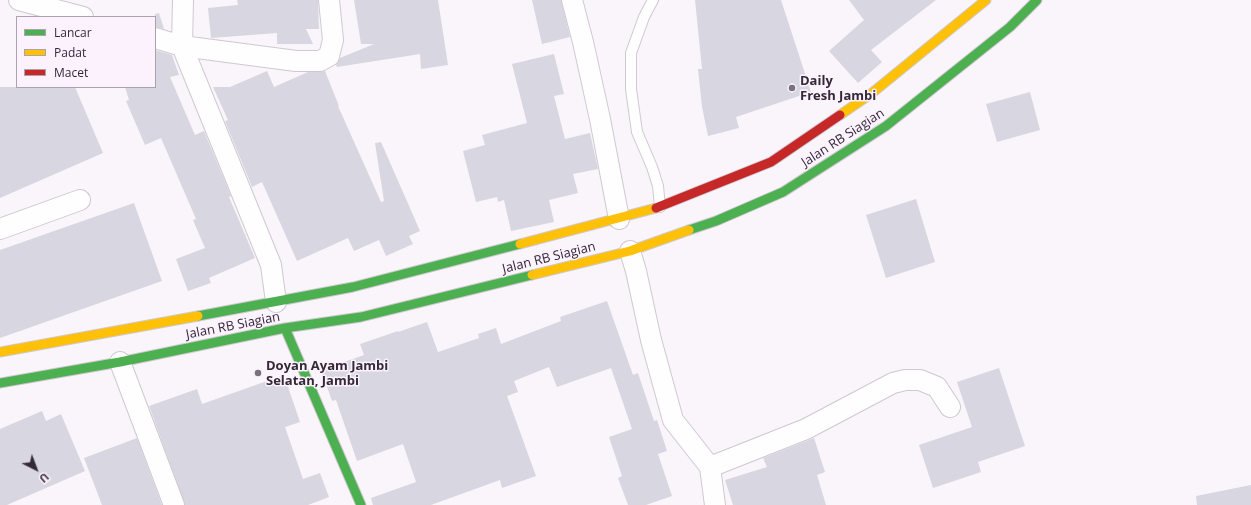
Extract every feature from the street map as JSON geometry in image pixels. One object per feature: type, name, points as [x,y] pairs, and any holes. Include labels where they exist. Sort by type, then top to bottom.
[{"type":"main road","name":"Jalan RB Siagian","points":[[0,352],[353,287],[619,219],[660,207],[771,162],[872,93],[986,0]]},
{"type":"main road","name":"Jalan RB Siagian","points":[[0,383],[120,362],[285,328],[361,317],[630,251],[716,221],[783,192],[886,126],[1010,27],[1038,0]]},
{"type":"main road","points":[[285,328],[361,505]]},
{"type":"street","points":[[19,0],[79,16]]},
{"type":"street","points":[[183,0],[182,46],[271,265],[276,302]]},
{"type":"street","points":[[156,38],[182,46],[296,61],[320,61],[329,56],[333,40],[329,0]]},
{"type":"street","points":[[572,0],[600,119],[619,219]]},
{"type":"street","points":[[0,229],[80,200]]},
{"type":"street","points":[[630,251],[636,271],[651,340],[674,420],[710,466],[716,505]]},
{"type":"street","points":[[120,362],[174,505]]},
{"type":"street","points":[[710,466],[806,429],[893,383],[905,380],[920,380],[937,387],[950,407]]},
{"type":"lane","points":[[653,0],[644,17],[631,53],[632,89],[637,132],[652,167],[658,186],[660,207]]},
{"type":"building","points":[[237,0],[318,0],[319,29],[306,29],[313,44],[277,44],[277,33],[211,38],[208,8],[238,5]]},
{"type":"building","points":[[354,0],[438,0],[448,65],[421,69],[420,54],[337,67],[336,65],[340,58],[374,44],[361,44]]},
{"type":"building","points":[[532,0],[561,0],[570,37],[542,44]]},
{"type":"building","points":[[695,0],[781,0],[811,92],[736,117],[739,128],[708,136],[702,107],[698,69],[702,69]]},
{"type":"building","points":[[849,0],[936,0],[871,50],[882,62],[858,83],[829,51],[864,20]]},
{"type":"building","points":[[159,13],[164,29],[156,27],[155,14]]},
{"type":"building","points":[[156,50],[172,55],[179,75],[170,77],[195,135],[204,131],[231,196],[229,197],[255,258],[209,278],[211,283],[188,291],[176,259],[205,248],[193,220],[196,219],[161,138],[145,145],[126,101],[129,100],[125,88],[156,88]]},
{"type":"building","points":[[554,54],[564,94],[554,96],[565,139],[590,133],[598,169],[573,174],[578,193],[549,200],[554,222],[511,231],[504,200],[498,202],[497,197],[476,202],[463,151],[485,145],[482,135],[527,123],[512,64]]},
{"type":"building","points":[[267,71],[274,87],[308,72],[325,71],[338,106],[381,202],[384,201],[375,143],[381,142],[420,231],[409,236],[413,244],[386,256],[379,240],[354,251],[348,238],[297,261],[262,182],[252,187],[225,121],[228,120],[213,87],[230,87]]},
{"type":"building","points":[[0,87],[75,88],[103,153],[0,198]]},
{"type":"building","points":[[1030,92],[1040,130],[997,142],[986,104]]},
{"type":"building","points":[[916,199],[935,262],[886,278],[866,215]]},
{"type":"building","points":[[134,203],[162,281],[0,338],[0,250]]},
{"type":"building","points":[[607,301],[633,375],[638,373],[654,421],[657,420],[667,451],[658,454],[672,496],[646,505],[628,505],[618,478],[622,476],[609,437],[632,429],[611,368],[557,387],[549,367],[514,381],[518,392],[507,396],[536,476],[502,488],[500,480],[431,505],[373,505],[371,498],[416,482],[403,444],[357,461],[336,400],[332,401],[321,370],[364,355],[360,344],[427,322],[438,352],[479,338],[478,334],[496,328],[501,344],[561,321],[560,317]]},
{"type":"building","points":[[999,368],[1025,446],[978,462],[981,472],[933,488],[919,445],[972,427],[957,382]]},
{"type":"building","points":[[284,375],[300,422],[285,427],[303,479],[320,473],[329,497],[308,505],[185,505],[149,406],[197,389],[202,404]]},
{"type":"building","points":[[42,411],[46,421],[61,414],[85,471],[7,505],[0,505],[0,429]]},
{"type":"building","points":[[137,438],[162,505],[102,505],[84,458]]},
{"type":"building","points":[[814,438],[825,472],[817,475],[826,505],[733,505],[725,480],[767,467],[763,458]]},
{"type":"building","points":[[1251,485],[1251,505],[1197,505],[1196,496]]},
{"type":"traffic: fast","points":[[689,230],[716,221],[783,192],[886,126],[1010,27],[1037,0]]},
{"type":"traffic: fast","points":[[198,316],[353,287],[520,244]]},
{"type":"traffic: fast","points":[[0,383],[120,362],[285,328],[361,317],[532,275]]},
{"type":"traffic: fast","points":[[285,328],[361,505]]},
{"type":"traffic: slow","points":[[840,115],[872,93],[986,0]]},
{"type":"traffic: slow","points":[[520,244],[656,208]]},
{"type":"traffic: slow","points":[[532,275],[630,251],[689,230]]},
{"type":"traffic: slow","points":[[0,352],[198,316]]},
{"type":"traffic: jam","points":[[656,208],[771,162],[840,115]]},
{"type":"place","name":"Daily Fresh Jambi","points":[[792,88]]},
{"type":"place","name":"Doyan Ayam Jambi Selatan, Jambi","points":[[258,373]]}]
